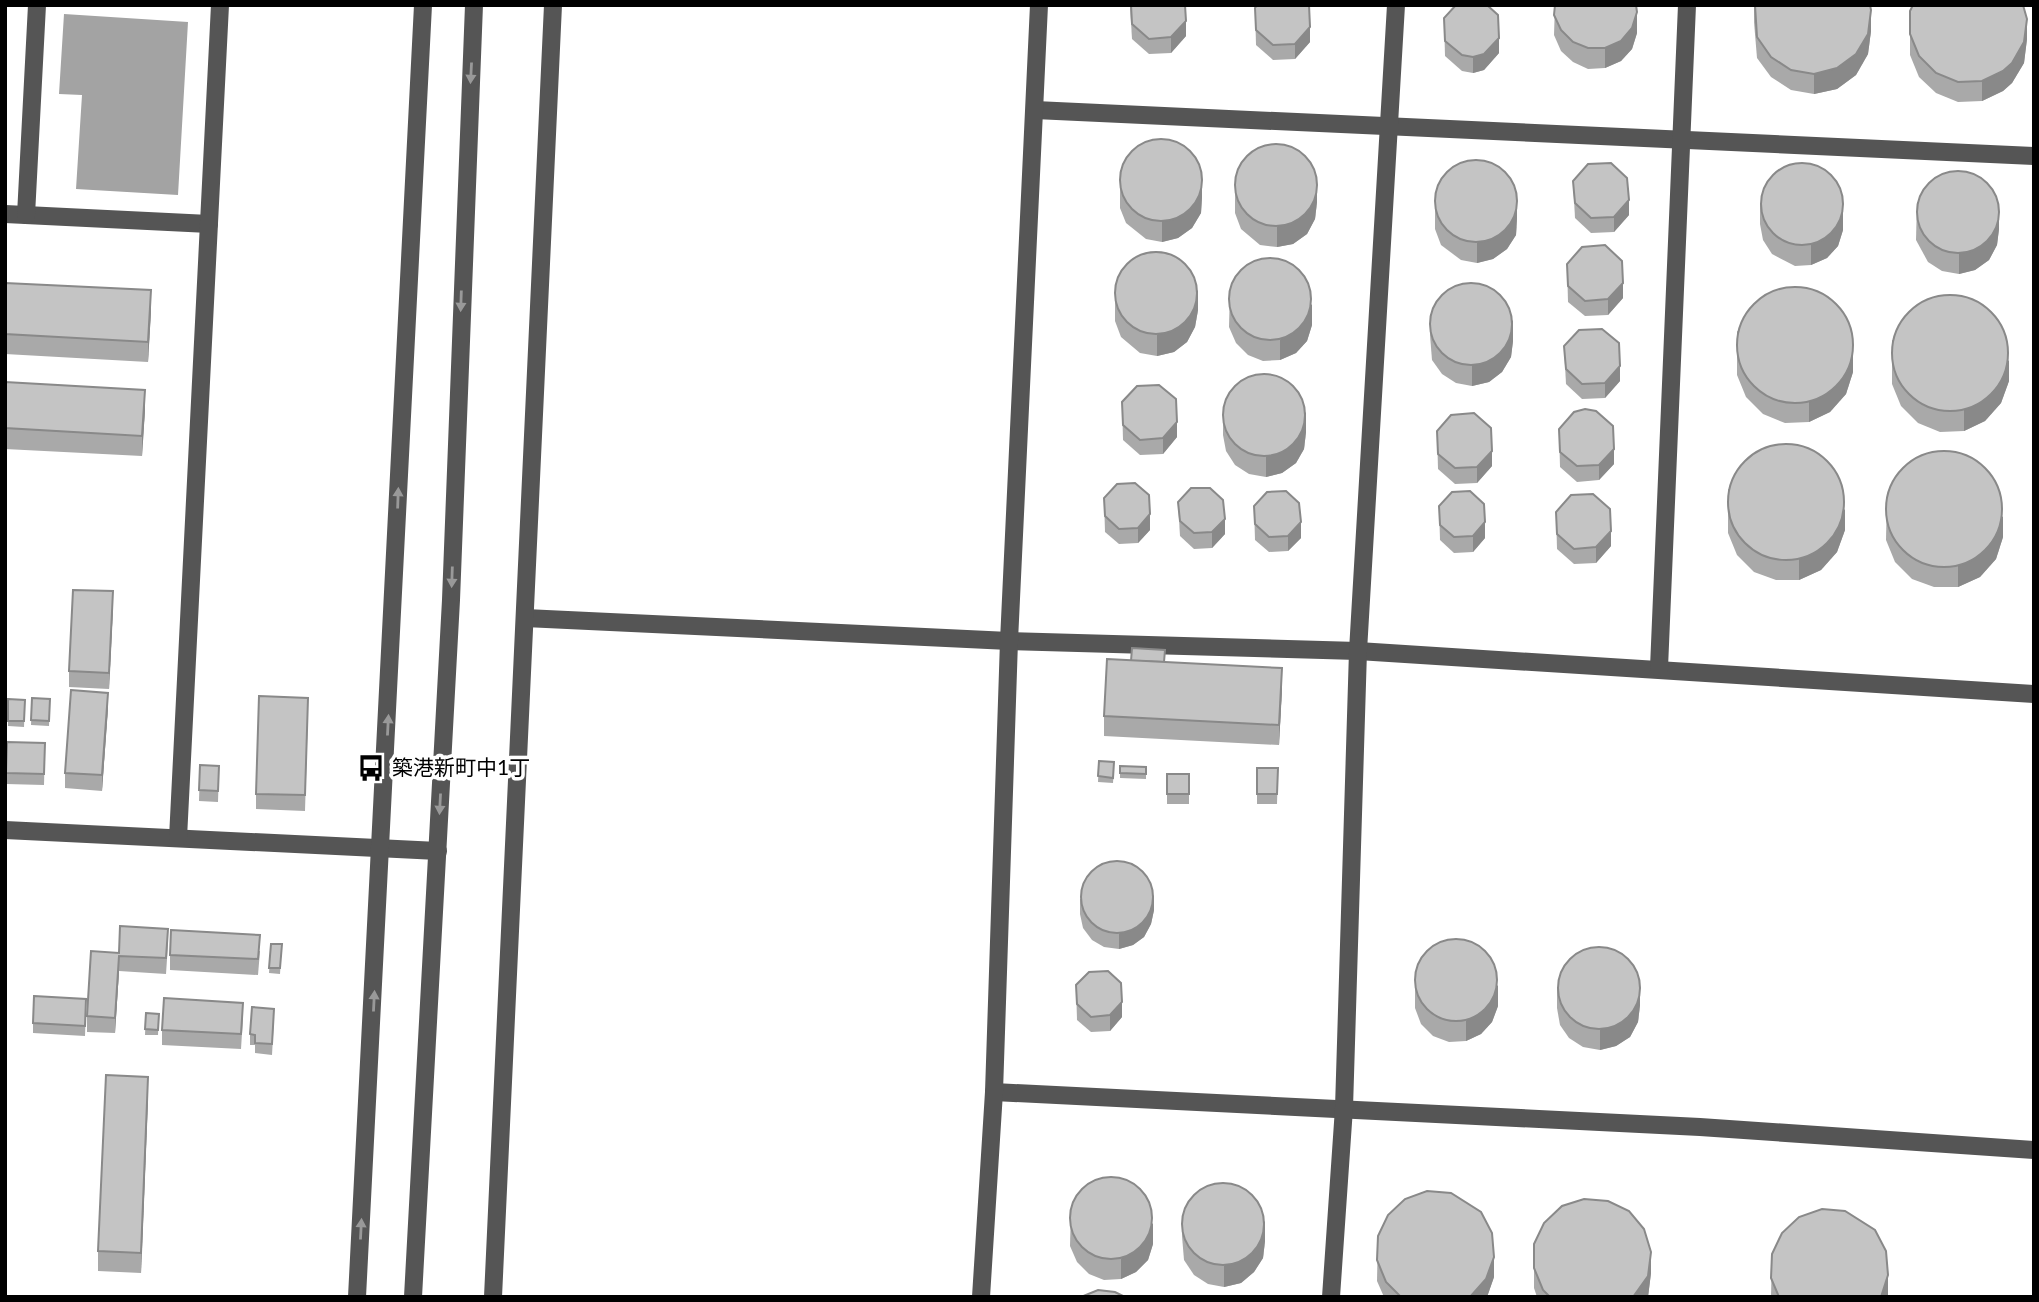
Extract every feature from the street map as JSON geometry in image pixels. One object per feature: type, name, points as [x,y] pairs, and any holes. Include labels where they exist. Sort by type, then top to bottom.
[{"type":"street","points":[[26,215],[37,5]]},
{"type":"street","points":[[178,838],[220,5]]},
{"type":"street","points":[[357,1297],[423,5]]},
{"type":"street","points":[[413,1297],[451,600],[474,5]]},
{"type":"street","points":[[493,1297],[553,5]]},
{"type":"street","points":[[981,1297],[993,1092],[1009,641],[1039,5]]},
{"type":"street","points":[[1331,1297],[1344,1108],[1358,650],[1391,126],[1396,5]]},
{"type":"street","points":[[1660,668],[1687,5]]},
{"type":"street","points":[[1035,110],[2034,156]]},
{"type":"street","points":[[5,214],[209,224]]},
{"type":"street","points":[[525,618],[1009,641],[1358,650],[2034,694]]},
{"type":"street","points":[[5,830],[438,851]]},
{"type":"street","points":[[993,1092],[1344,1108],[2034,1150]]},
{"type":"shaded area","points":[[64,14],[188,22],[178,195],[76,189],[82,95],[59,94]]},
{"type":"building","points":[[1131,5],[1185,5],[1186,21],[1171,37],[1149,39],[1132,24]]},
{"type":"building","points":[[1257,5],[1309,5],[1310,27],[1295,44],[1273,45],[1256,30]]},
{"type":"building","points":[[1456,5],[1487,5],[1498,15],[1499,38],[1484,54],[1473,57],[1462,55],[1445,41],[1444,18]]},
{"type":"building","points":[[1555,5],[1636,5],[1637,12],[1632,28],[1621,41],[1605,48],[1588,48],[1573,42],[1561,30],[1554,15]]},
{"type":"building","points":[[1755,5],[1870,5],[1868,34],[1856,54],[1837,68],[1814,74],[1791,70],[1771,57],[1757,37]]},
{"type":"building","points":[[1913,5],[2023,5],[2027,19],[2024,42],[2012,63],[2003,71],[1982,81],[1958,82],[1936,73],[1919,56],[1910,34],[1910,11]]},
{"type":"building","points":[[1161,139],[1177,142],[1190,151],[1199,164],[1202,180],[1199,196],[1190,209],[1177,218],[1161,221],[1145,218],[1132,209],[1123,196],[1120,180],[1123,164],[1132,151],[1145,142]]},
{"type":"building","points":[[1276,144],[1292,147],[1305,156],[1314,169],[1317,185],[1314,201],[1305,214],[1292,223],[1276,226],[1260,223],[1247,214],[1238,201],[1235,185],[1238,169],[1247,156],[1260,147]]},
{"type":"building","points":[[1476,160],[1492,163],[1505,172],[1514,185],[1517,201],[1514,217],[1505,230],[1492,239],[1476,242],[1460,239],[1447,230],[1438,217],[1435,201],[1438,185],[1447,172],[1460,163]]},
{"type":"building","points":[[1611,163],[1627,178],[1629,200],[1614,217],[1591,218],[1575,203],[1573,181],[1588,164]]},
{"type":"building","points":[[1802,163],[1818,166],[1831,175],[1840,188],[1843,204],[1840,220],[1831,233],[1818,242],[1802,245],[1786,242],[1773,233],[1764,220],[1761,204],[1764,188],[1773,175],[1786,166]]},
{"type":"building","points":[[1958,171],[1974,174],[1987,183],[1996,196],[1999,212],[1996,228],[1987,241],[1974,250],[1958,253],[1942,250],[1929,241],[1920,228],[1917,212],[1920,196],[1929,183],[1942,174]]},
{"type":"building","points":[[1605,245],[1622,261],[1623,283],[1608,299],[1585,301],[1568,286],[1567,264],[1582,247]]},
{"type":"building","points":[[1156,252],[1172,255],[1185,264],[1194,277],[1197,293],[1194,309],[1185,322],[1172,331],[1156,334],[1140,331],[1127,322],[1118,309],[1115,293],[1118,277],[1127,264],[1140,255]]},
{"type":"building","points":[[1270,258],[1286,261],[1299,270],[1308,283],[1311,299],[1308,315],[1299,328],[1286,337],[1270,340],[1254,337],[1241,328],[1232,315],[1229,299],[1232,283],[1241,270],[1254,261]]},
{"type":"building","points":[[5,283],[151,290],[148,342],[5,334]]},
{"type":"building","points":[[1471,283],[1487,286],[1500,295],[1509,308],[1512,324],[1509,340],[1500,353],[1487,362],[1471,365],[1455,362],[1442,353],[1433,340],[1430,324],[1433,308],[1442,295],[1455,286]]},
{"type":"building","points":[[1795,287],[1817,291],[1836,304],[1849,323],[1853,345],[1849,367],[1836,386],[1817,399],[1795,403],[1773,399],[1754,386],[1741,367],[1737,345],[1741,323],[1754,304],[1773,291]]},
{"type":"building","points":[[1950,295],[1972,299],[1991,312],[2004,331],[2008,353],[2004,375],[1991,394],[1972,407],[1950,411],[1928,407],[1909,394],[1896,375],[1892,353],[1896,331],[1909,312],[1928,299]]},
{"type":"building","points":[[1602,329],[1619,343],[1620,366],[1605,383],[1582,384],[1566,369],[1564,346],[1579,330]]},
{"type":"building","points":[[1264,374],[1280,377],[1293,386],[1302,399],[1305,415],[1302,431],[1293,444],[1280,453],[1264,456],[1248,453],[1235,444],[1226,431],[1223,415],[1226,399],[1235,386],[1248,377]]},
{"type":"building","points":[[5,382],[145,390],[142,436],[5,428]]},
{"type":"building","points":[[1159,385],[1176,399],[1177,422],[1163,438],[1140,440],[1123,425],[1122,402],[1137,386]]},
{"type":"building","points":[[1585,409],[1596,411],[1613,426],[1614,449],[1599,465],[1577,466],[1560,452],[1559,429],[1574,412]]},
{"type":"building","points":[[1474,413],[1491,428],[1492,451],[1477,467],[1455,468],[1438,454],[1437,431],[1451,415]]},
{"type":"building","points":[[1786,444],[1808,448],[1827,461],[1840,480],[1844,502],[1840,524],[1827,543],[1808,556],[1786,560],[1764,556],[1745,543],[1732,524],[1728,502],[1732,480],[1745,461],[1764,448]]},
{"type":"building","points":[[1944,451],[1966,455],[1985,468],[1998,487],[2002,509],[1998,531],[1985,550],[1966,563],[1944,567],[1922,563],[1903,550],[1890,531],[1886,509],[1890,487],[1903,468],[1922,455]]},
{"type":"building","points":[[1135,483],[1149,495],[1150,514],[1138,528],[1119,529],[1105,516],[1104,498],[1117,484]]},
{"type":"building","points":[[1191,488],[1210,488],[1223,500],[1225,519],[1212,532],[1194,533],[1180,521],[1178,502]]},
{"type":"building","points":[[1286,491],[1299,503],[1301,522],[1288,536],[1269,537],[1255,524],[1254,506],[1267,492]]},
{"type":"building","points":[[1470,491],[1484,504],[1485,522],[1473,536],[1454,537],[1440,525],[1439,506],[1452,492]]},
{"type":"building","points":[[1593,494],[1610,509],[1611,531],[1596,547],[1574,549],[1557,534],[1556,512],[1571,495]]},
{"type":"building","points":[[73,590],[113,591],[109,673],[69,671]]},
{"type":"building","points":[[1132,648],[1165,650],[1164,662],[1131,661]]},
{"type":"building","points":[[1107,659],[1282,668],[1279,725],[1104,716]]},
{"type":"building","points":[[71,690],[108,693],[102,775],[65,773]]},
{"type":"building","points":[[259,696],[308,698],[305,795],[256,794]]},
{"type":"building","points":[[32,698],[50,699],[49,721],[31,720]]},
{"type":"building","points":[[8,699],[25,700],[24,721],[8,721]]},
{"type":"building","points":[[7,742],[45,743],[44,774],[6,773]]},
{"type":"building","points":[[1099,761],[1114,762],[1113,778],[1098,776]]},
{"type":"building","points":[[200,765],[219,766],[218,791],[199,790]]},
{"type":"building","points":[[1120,766],[1146,767],[1146,774],[1120,773]]},
{"type":"building","points":[[1257,768],[1278,768],[1277,794],[1257,794]]},
{"type":"building","points":[[1167,774],[1189,774],[1189,794],[1167,794]]},
{"type":"building","points":[[1124,861],[1143,871],[1151,883],[1151,911],[1143,923],[1131,931],[1110,933],[1091,923],[1083,911],[1081,890],[1091,871],[1103,863]]},
{"type":"building","points":[[120,926],[168,929],[166,958],[119,956],[115,1018],[87,1016],[91,951],[119,953]]},
{"type":"building","points":[[171,930],[260,935],[258,959],[170,955]]},
{"type":"building","points":[[1456,939],[1472,942],[1485,951],[1494,964],[1497,980],[1494,996],[1485,1009],[1472,1018],[1456,1021],[1440,1018],[1427,1009],[1418,996],[1415,980],[1418,964],[1427,951],[1440,942]]},
{"type":"building","points":[[271,944],[282,944],[280,968],[269,968]]},
{"type":"building","points":[[1599,947],[1615,950],[1628,959],[1637,972],[1640,988],[1637,1004],[1628,1017],[1615,1026],[1599,1029],[1583,1026],[1570,1017],[1561,1004],[1558,988],[1561,972],[1570,959],[1583,950]]},
{"type":"building","points":[[1108,971],[1121,983],[1122,1002],[1110,1015],[1091,1017],[1077,1004],[1076,985],[1089,972]]},
{"type":"building","points":[[34,996],[86,999],[85,1026],[33,1023]]},
{"type":"building","points":[[164,998],[243,1003],[241,1034],[162,1030]]},
{"type":"building","points":[[252,1007],[274,1009],[272,1044],[255,1043],[255,1035],[250,1034]]},
{"type":"building","points":[[146,1013],[159,1014],[158,1030],[145,1029]]},
{"type":"building","points":[[106,1075],[148,1077],[141,1253],[98,1251]]},
{"type":"building","points":[[1111,1177],[1127,1180],[1140,1189],[1149,1202],[1152,1218],[1149,1234],[1140,1247],[1127,1256],[1111,1259],[1095,1256],[1082,1247],[1073,1234],[1070,1218],[1073,1202],[1082,1189],[1095,1180]]},
{"type":"building","points":[[1223,1183],[1239,1186],[1252,1195],[1261,1208],[1264,1224],[1261,1240],[1252,1253],[1239,1262],[1223,1265],[1207,1262],[1194,1253],[1185,1240],[1182,1224],[1185,1208],[1194,1195],[1207,1186]]},
{"type":"building","points":[[1427,1191],[1451,1193],[1481,1212],[1492,1233],[1494,1257],[1486,1279],[1470,1297],[1401,1297],[1386,1282],[1377,1260],[1378,1236],[1388,1215],[1405,1199]]},
{"type":"building","points":[[1584,1199],[1608,1201],[1629,1211],[1644,1229],[1651,1252],[1648,1276],[1633,1297],[1550,1297],[1543,1290],[1534,1268],[1534,1244],[1544,1223],[1562,1206]]},
{"type":"building","points":[[1822,1209],[1845,1211],[1875,1230],[1886,1251],[1888,1275],[1881,1297],[1779,1297],[1771,1278],[1772,1254],[1782,1233],[1799,1217]]},
{"type":"building","points":[[1098,1290],[1115,1292],[1125,1297],[1081,1297]]},
{"type":"place","name":"築港新町中1丁","points":[[371,768]]}]
